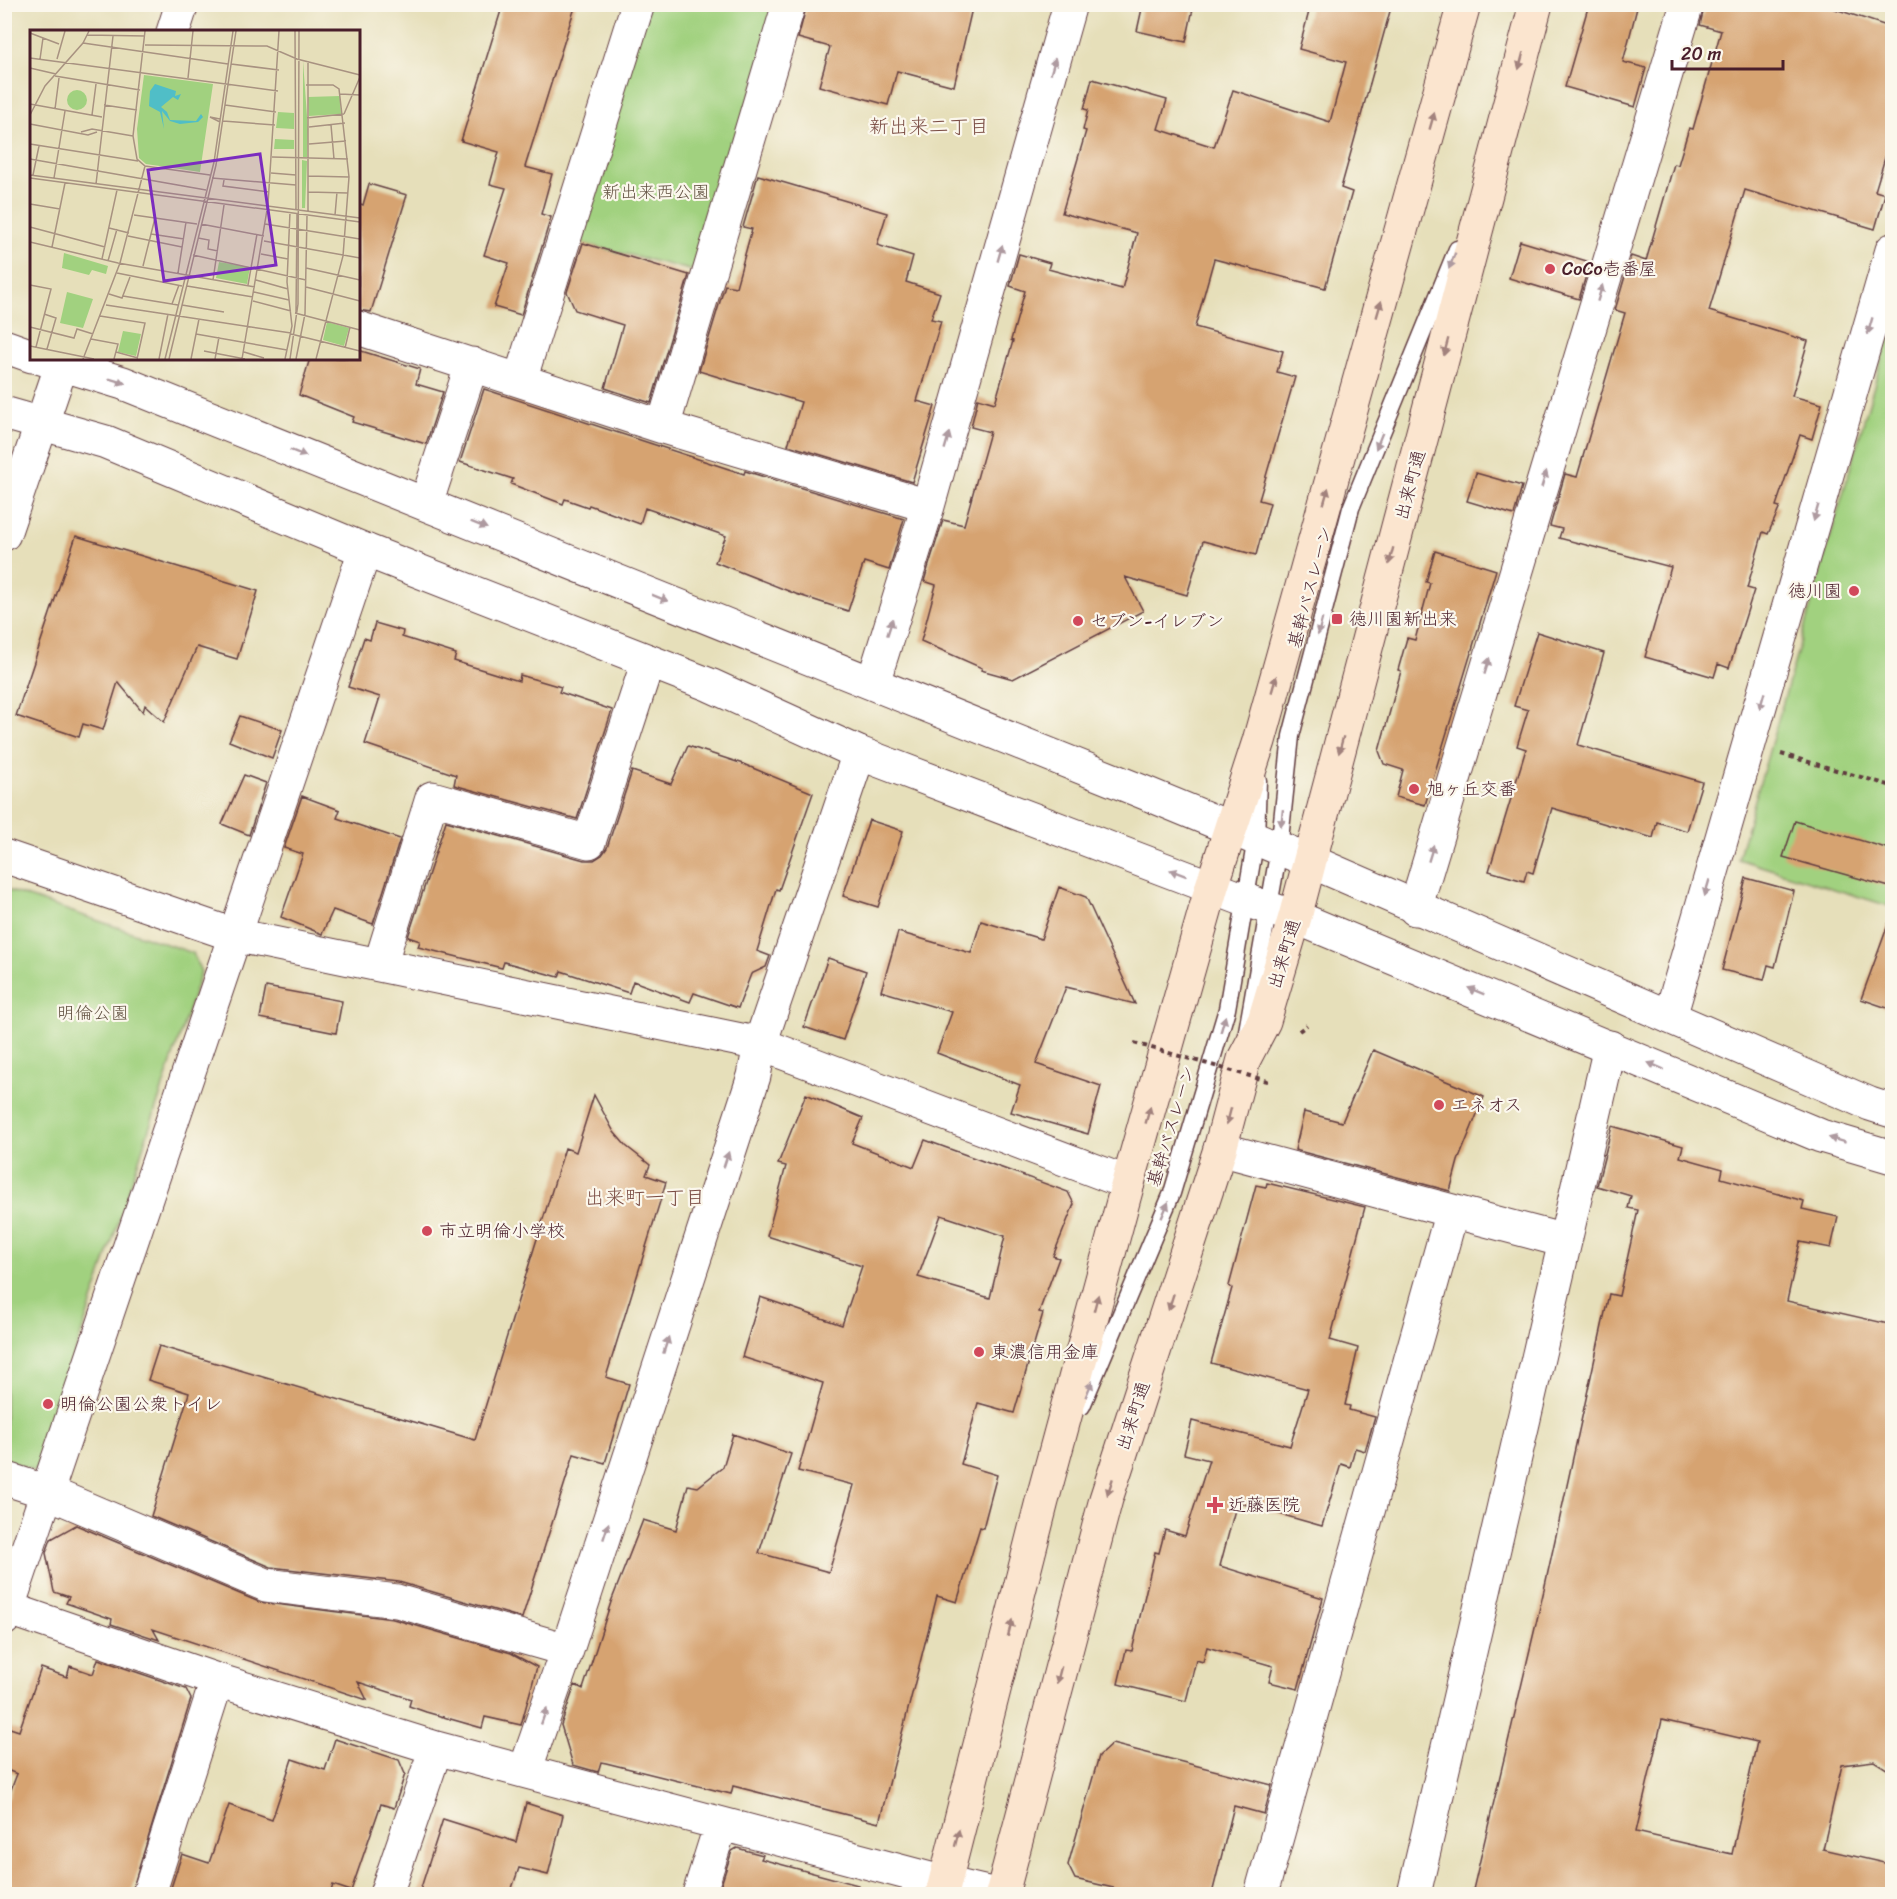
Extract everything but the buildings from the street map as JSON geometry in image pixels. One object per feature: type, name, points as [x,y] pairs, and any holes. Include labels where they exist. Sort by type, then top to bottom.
[{"type":"main road","points":[[944,1889],[1042,1501],[1128,1183],[1212,886],[1255,838],[1259,741],[1464,4]]},
{"type":"main road","name":"出来町通","points":[[1002,1894],[1106,1499],[1220,1149],[1244,1059],[1264,1022],[1269,908],[1310,861],[1536,4]]},
{"type":"street","points":[[174,30],[182,4]]},
{"type":"street","points":[[520,380],[638,4]]},
{"type":"street","points":[[663,427],[789,4]]},
{"type":"street","points":[[873,683],[928,506],[1070,4]]},
{"type":"street","points":[[1414,909],[1687,4]]},
{"type":"street","points":[[1670,1017],[1893,250]]},
{"type":"street","points":[[360,329],[663,427],[928,506]]},
{"type":"street","points":[[4,346],[30,353]]},
{"type":"street","points":[[4,534],[41,424],[50,360]]},
{"type":"street","points":[[53,360],[123,383],[1255,838],[1414,909],[1869,1104],[1893,1111]]},
{"type":"street","points":[[426,504],[471,364]]},
{"type":"street","points":[[4,412],[106,442],[364,550],[710,685],[859,753],[1269,908],[1821,1136],[1893,1157]]},
{"type":"street","points":[[364,550],[6,1611],[436,1748],[721,1824],[944,1889],[992,1894]]},
{"type":"street","points":[[380,965],[432,798],[589,842],[648,661]]},
{"type":"street","points":[[525,1771],[567,1650],[754,1077],[760,1044],[859,753]]},
{"type":"street","points":[[4,856],[234,935],[760,1044],[1128,1183]]},
{"type":"street","points":[[1414,1894],[1610,1047]]},
{"type":"street","points":[[1220,1149],[1564,1241]]},
{"type":"street","points":[[1261,1894],[1452,1211]]},
{"type":"street","points":[[4,1478],[47,1492],[266,1585],[397,1601],[567,1650]]},
{"type":"street","points":[[149,1894],[217,1680]]},
{"type":"street","points":[[386,1894],[436,1748]]},
{"type":"street","points":[[699,1894],[721,1824]]},
{"type":"lane","name":"基幹バスレーン","points":[[1269,908],[1255,838],[1291,736],[1351,508],[1498,148]]},
{"type":"lane","name":"基幹バスレーン","points":[[1042,1501],[1172,1194],[1189,1144],[1228,1003],[1269,908],[1255,838]]},
{"type":"path","points":[[1751,739],[1784,756],[1893,786]]},
{"type":"path","points":[[1134,1043],[1271,1082]]},
{"type":"green space","name":"新出来西公園","points":[[648,5],[778,5],[698,272],[573,241]]},
{"type":"green space","name":"徳川園","points":[[1892,323],[1892,907],[1738,859]]},
{"type":"green space","name":"明倫公園","points":[[5,889],[193,953],[201,972],[36,1471],[5,1460]]},
{"type":"place","name":"CoCo壱番屋","points":[[1550,269]]},
{"type":"place","name":"徳川園","points":[[1854,591]]},
{"type":"place","name":"徳川園新出来","points":[[1337,619]]},
{"type":"place","name":"セブン-イレブン","points":[[1078,621]]},
{"type":"place","name":"旭ヶ丘交番","points":[[1414,789]]},
{"type":"place","name":"エネオス","points":[[1439,1105]]},
{"type":"place","name":"市立明倫小学校","points":[[427,1231]]},
{"type":"place","name":"東濃信用金庫","points":[[979,1352]]},
{"type":"place","name":"明倫公園公衆トイレ","points":[[48,1404]]},
{"type":"place","name":"近藤医院","points":[[1215,1505]]},
{"type":"district","name":"新出来二丁目","points":[[929,126]]},
{"type":"district","name":"出来町一丁目","points":[[645,1197]]}]
